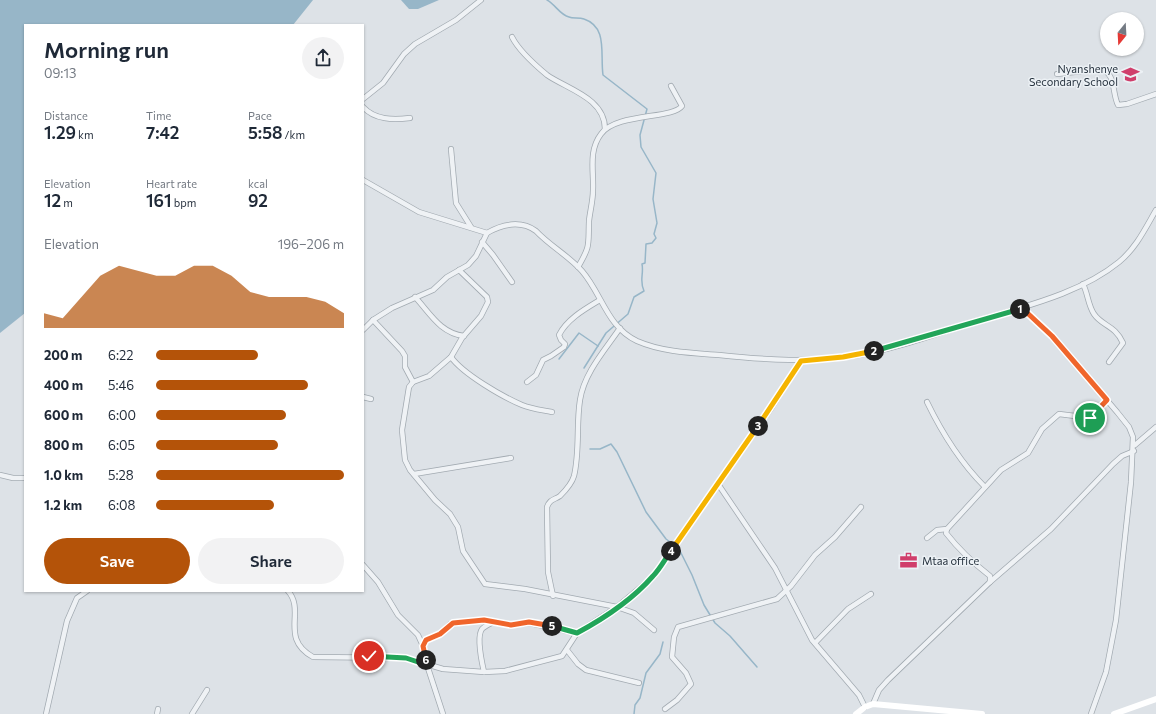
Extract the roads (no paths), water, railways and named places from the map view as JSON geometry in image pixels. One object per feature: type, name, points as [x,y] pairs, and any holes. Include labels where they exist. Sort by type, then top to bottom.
[{"type":"street","points":[[364,98],[383,83],[404,54],[415,44],[456,20],[481,0]]},
{"type":"street","points":[[512,37],[519,48],[546,74],[586,96],[602,116],[605,129]]},
{"type":"street","points":[[1057,74],[1102,69],[1108,72],[1111,78],[1117,103],[1122,106],[1156,94]]},
{"type":"street","points":[[578,267],[590,242],[589,222],[593,191],[593,156],[599,136],[605,129],[631,119],[678,111],[682,106],[671,86]]},
{"type":"street","points":[[364,108],[370,114],[381,118],[410,118]]},
{"type":"street","points":[[451,149],[456,203],[471,227]]},
{"type":"street","points":[[364,181],[419,212],[487,233],[518,224],[531,227],[578,267],[590,282],[600,300],[620,328],[640,342],[663,348],[727,356],[801,361],[870,352],[1022,308],[1083,284],[1119,262],[1128,253],[1140,240],[1156,210]]},
{"type":"street","points":[[364,329],[373,320],[415,297],[433,290],[447,277],[472,261],[487,233]]},
{"type":"street","points":[[482,242],[493,254],[512,282]]},
{"type":"street","points":[[459,270],[487,297],[488,302],[481,316],[464,336],[451,357],[429,376],[413,382],[407,393],[401,434],[405,460],[435,500],[450,514],[458,527],[463,551],[483,582],[488,585],[525,589],[553,596],[617,607],[634,613],[654,630]]},
{"type":"street","points":[[1083,284],[1093,313],[1114,329],[1123,343],[1109,362]]},
{"type":"street","points":[[415,297],[442,327],[450,333],[464,336]]},
{"type":"street","points":[[527,382],[536,375],[543,360],[564,347],[565,344],[559,335],[565,326],[575,317],[600,300]]},
{"type":"street","points":[[1022,308],[1052,336],[1107,400],[1129,427],[1134,445],[1116,620],[1106,672],[1091,714]]},
{"type":"street","points":[[373,320],[402,351],[405,356],[405,367],[413,382]]},
{"type":"street","points":[[553,596],[548,572],[547,507],[549,502],[560,496],[570,484],[573,477],[580,430],[579,412],[583,386],[597,361],[620,328]]},
{"type":"street","points":[[451,357],[465,370],[512,400],[529,408],[552,412]]},
{"type":"street","points":[[288,592],[293,602],[297,644],[301,649],[310,655],[320,658],[369,656],[406,658],[444,669],[484,672],[505,671],[562,656],[577,633],[617,607],[654,576],[772,407],[801,361]]},
{"type":"street","points":[[364,397],[371,399]]},
{"type":"street","points":[[1090,418],[1107,400]]},
{"type":"street","points":[[927,402],[938,424],[964,464],[985,487]]},
{"type":"street","points":[[927,538],[937,530],[947,529],[1001,470],[1028,453],[1042,430],[1054,418],[1061,414],[1075,416]]},
{"type":"street","points":[[1134,445],[1156,427]]},
{"type":"street","points":[[873,704],[879,690],[888,680],[990,582],[1051,529],[1113,464],[1122,456],[1134,451]]},
{"type":"street","points":[[414,474],[511,458]]},
{"type":"street","points":[[0,475],[14,478],[24,478]]},
{"type":"street","points":[[718,484],[775,568],[815,643],[859,696],[864,707]]},
{"type":"street","points":[[665,709],[677,700],[691,684],[686,674],[672,657],[674,637],[678,627],[768,602],[777,598],[787,590],[815,555],[835,537],[861,507]]},
{"type":"street","points":[[947,529],[946,533],[967,559],[990,576],[990,582]]},
{"type":"street","points":[[364,566],[378,582],[398,615],[418,635],[423,646],[427,665],[443,714]]},
{"type":"street","points":[[46,714],[67,621],[77,598],[86,592]]},
{"type":"street","points":[[815,643],[848,609],[871,594]]},
{"type":"street","points":[[423,646],[426,640],[440,634],[453,623],[484,620],[511,625],[529,622],[577,633]]},
{"type":"street","points":[[484,672],[480,644],[481,633],[483,628],[493,622]]},
{"type":"street","points":[[567,650],[578,664],[586,670],[639,683]]},
{"type":"street","points":[[192,714],[207,690]]},
{"type":"street","points":[[1114,714],[1156,699]]},
{"type":"street","points":[[856,714],[864,707],[873,704],[982,714]]},
{"type":"water","points":[[0,0],[313,0],[294,24],[24,24],[24,314],[0,333]]},
{"type":"water","points":[[401,0],[439,0],[418,9],[409,9]]},
{"type":"waterway","points":[[547,0],[566,16],[584,19],[592,23],[597,28],[601,42],[603,75],[647,109],[640,135],[641,147],[656,173],[653,199],[657,223],[654,234],[656,238],[652,243],[646,244],[645,263],[642,264],[642,284],[644,291],[634,297],[628,314],[606,333],[584,368]]},
{"type":"waterway","points":[[559,359],[579,333],[598,346]]},
{"type":"waterway","points":[[590,449],[600,449],[611,444],[617,452],[646,512],[666,539],[677,547],[681,553],[704,605],[715,623],[730,636],[757,667]]},
{"type":"waterway","points":[[634,714],[635,705],[640,698],[646,673],[660,654],[663,642]]},
{"type":"place","name":"Nyanshenye Secondary School","points":[[1131,74]]},
{"type":"place","name":"Mtaa office","points":[[909,560]]}]
